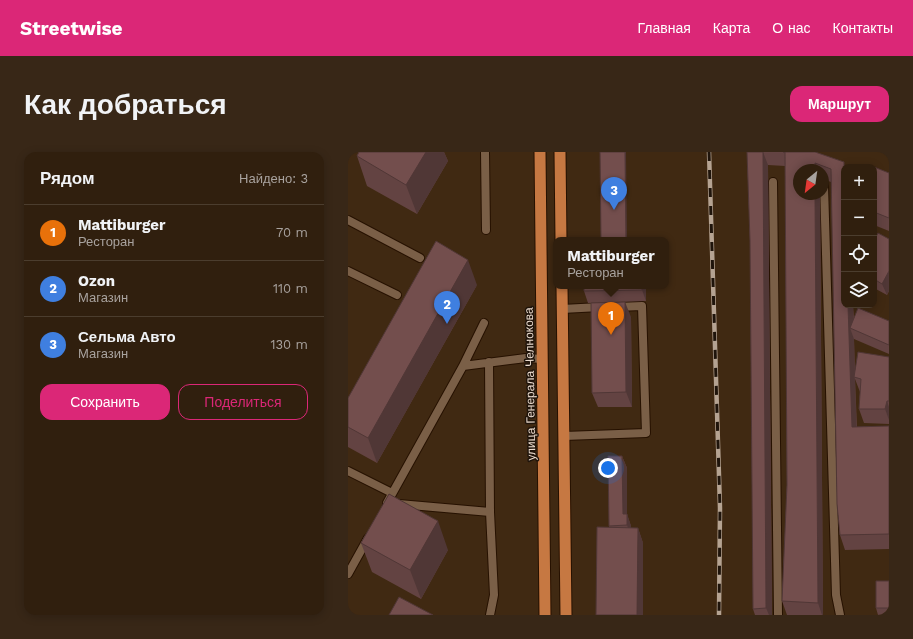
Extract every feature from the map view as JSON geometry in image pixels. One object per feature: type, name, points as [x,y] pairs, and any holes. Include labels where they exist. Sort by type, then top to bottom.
[{"type":"main road","name":"улица Генерала Челнокова","points":[[540,152],[545,615]]},
{"type":"main road","points":[[560,152],[561,237]]},
{"type":"main road","points":[[562,289],[566,615]]},
{"type":"lane","points":[[485,152],[486,230]]},
{"type":"lane","points":[[773,182],[778,615]]},
{"type":"lane","points":[[824,200],[836,595],[840,615]]},
{"type":"lane","points":[[348,220],[420,258]]},
{"type":"lane","points":[[348,272],[398,296]]},
{"type":"lane","points":[[562,309],[642,306],[646,433],[564,436]]},
{"type":"lane","points":[[484,323],[463,366],[385,506],[490,512]]},
{"type":"lane","points":[[463,366],[526,358],[542,359]]},
{"type":"lane","points":[[489,362],[490,512],[494,595],[490,615]]},
{"type":"lane","points":[[348,471],[392,493]]},
{"type":"lane","points":[[348,575],[372,531]]},
{"type":"building","points":[[359,152],[426,152],[406,185],[357,156]]},
{"type":"building","points":[[600,152],[625,152],[626,237],[601,237]]},
{"type":"building","points":[[747,152],[763,152],[766,608],[753,609],[750,241]]},
{"type":"building","points":[[785,152],[815,152],[844,162],[844,164],[841,164],[841,308],[848,308],[852,427],[889,426],[889,534],[840,535],[837,504],[831,169],[829,168],[829,164],[793,164],[793,200],[815,200],[818,603],[782,601],[787,485]]},
{"type":"building","points":[[877,168],[889,173],[889,218],[877,213]]},
{"type":"building","points":[[878,233],[889,239],[889,271],[882,284],[877,281]]},
{"type":"building","points":[[436,241],[468,260],[368,438],[348,427],[348,398]]},
{"type":"building","points":[[584,289],[642,289],[642,290],[584,291]]},
{"type":"building","points":[[625,302],[626,392],[592,393],[591,303]]},
{"type":"building","points":[[858,308],[889,321],[889,345],[850,328]]},
{"type":"building","points":[[858,352],[889,357],[889,401],[887,401],[885,409],[859,409],[861,379],[854,377]]},
{"type":"building","points":[[608,456],[622,456],[623,514],[627,514],[627,525],[609,526]]},
{"type":"building","points":[[389,494],[438,521],[410,570],[361,543]]},
{"type":"building","points":[[597,527],[638,528],[637,615],[596,615]]},
{"type":"building","points":[[876,581],[889,581],[889,608],[876,608]]},
{"type":"building","points":[[399,597],[433,615],[389,615]]},
{"type":"railway","points":[[709,152],[720,508],[719,615]]},
{"type":"place","name":"Сельма Авто","points":[[614,210]]},
{"type":"place","name":"Ozon","points":[[447,324]]},
{"type":"place","name":"Mattiburger","points":[[611,335]]}]
